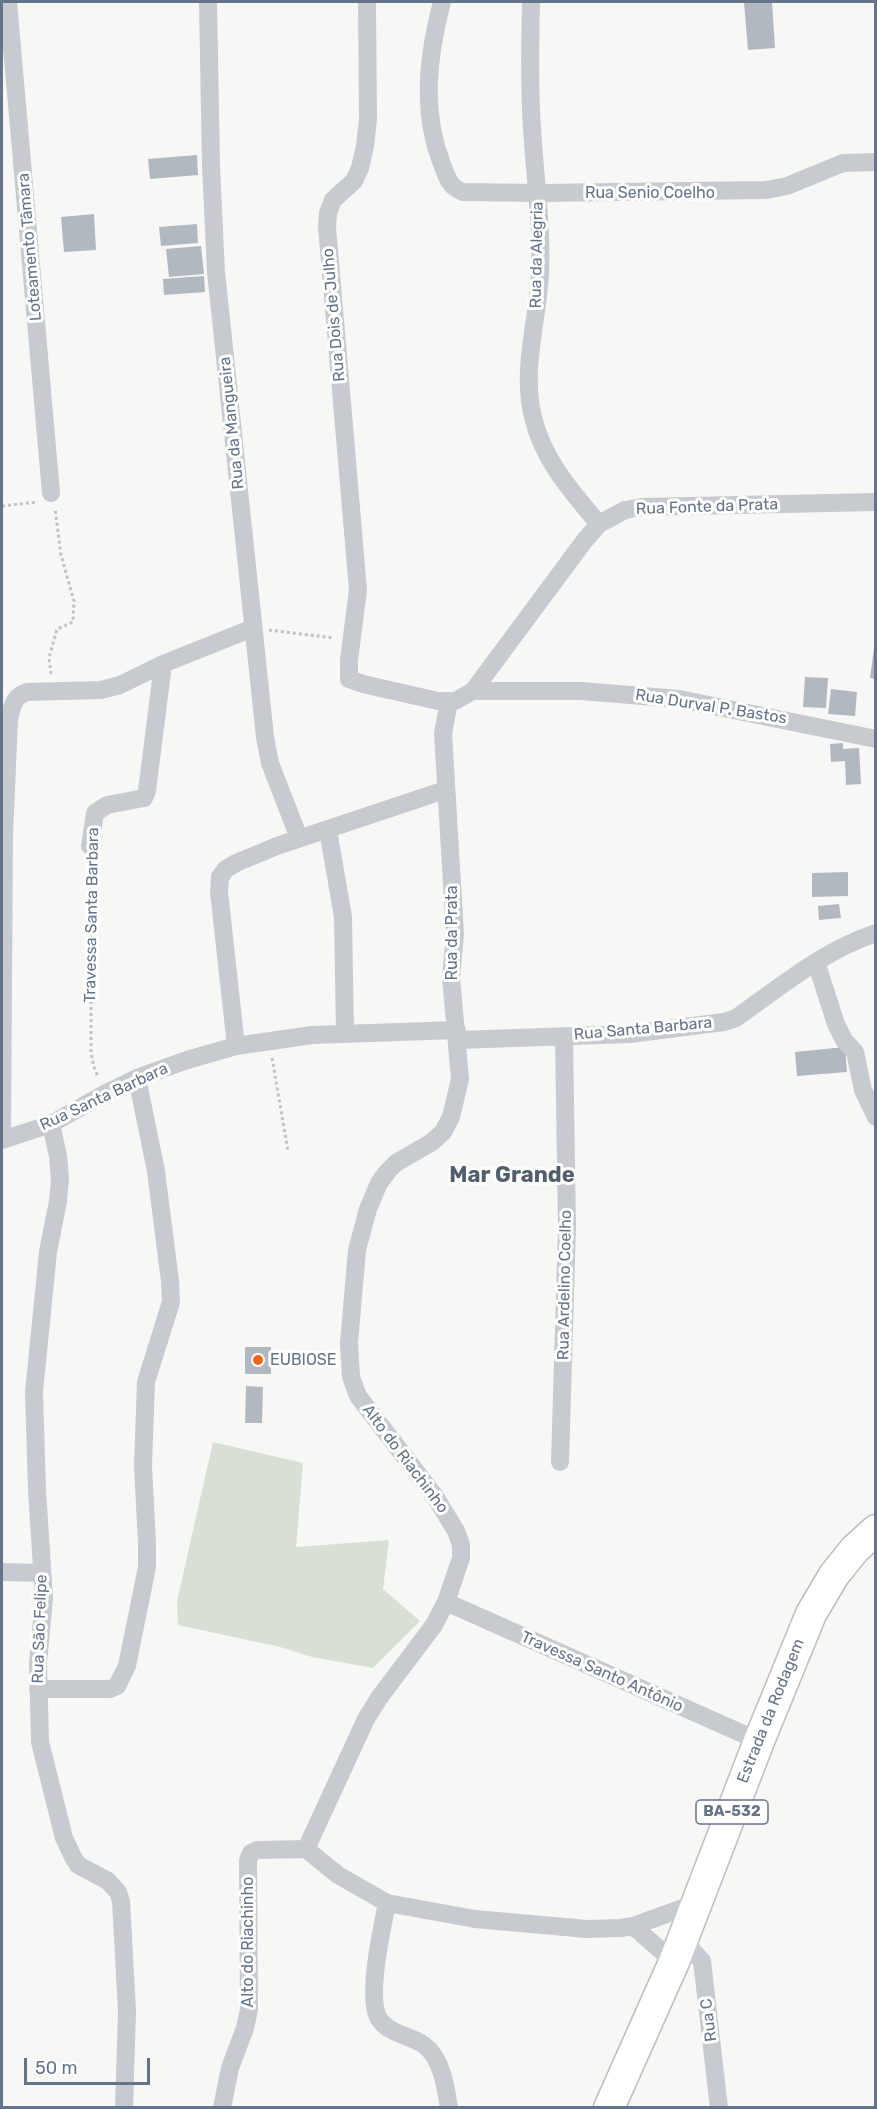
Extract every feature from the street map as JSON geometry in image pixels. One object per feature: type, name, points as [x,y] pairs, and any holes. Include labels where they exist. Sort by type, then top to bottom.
[{"type":"main road","name":"Estrada da Rodagem","points":[[609,2108],[679,1951],[811,1614],[834,1575],[855,1549],[876,1530]]},
{"type":"street","name":"Loteamento Tâmara","points":[[8,2],[52,497]]},
{"type":"street","name":"Rua da Mangueira","points":[[208,2],[211,166],[216,272],[253,628],[267,753],[300,838]]},
{"type":"street","name":"Rua Dois de Julho","points":[[352,640],[358,590],[327,227],[328,213],[333,200],[354,181],[366,146],[368,119],[367,2]]},
{"type":"street","name":"Rua Senio Coelho","points":[[442,2],[435,33],[427,100],[440,159],[448,181],[453,188],[463,192],[766,190],[787,186],[843,163],[876,162]]},
{"type":"street","name":"Rua da Alegria","points":[[531,2],[530,96],[539,193],[540,273],[528,384],[532,416],[540,444],[552,465],[599,524]]},
{"type":"street","name":"Rua Fonte da Prata","points":[[449,702],[464,698],[473,691],[585,540],[599,524],[625,510],[642,507],[876,502]]},
{"type":"street","points":[[2,1133],[4,836],[9,719],[15,700],[20,694],[36,690],[101,690],[120,685],[163,664],[253,628]]},
{"type":"street","points":[[236,1046],[219,891],[220,877],[226,868],[300,838],[445,790],[443,733],[449,702],[349,679],[348,660],[352,640]]},
{"type":"street","name":"Travessa Santa Barbara","points":[[90,846],[94,813],[107,805],[144,798],[147,791],[163,664]]},
{"type":"street","name":"Rua Durval P. Bastos","points":[[473,691],[581,691],[679,699],[876,739]]},
{"type":"street","name":"Rua da Prata","points":[[445,790],[455,934],[451,977],[457,1035]]},
{"type":"street","points":[[328,830],[343,917],[345,1034]]},
{"type":"street","name":"Rua Santa Barbara","points":[[2,1140],[51,1124],[137,1078],[236,1046],[312,1035],[564,1037],[630,1034],[724,1022],[736,1018],[816,962],[852,942],[876,933]]},
{"type":"street","points":[[816,962],[836,1024],[844,1040],[855,1052],[863,1090],[876,1117]]},
{"type":"street","name":"Alto do Riachinho","points":[[222,2108],[230,2068],[245,2028],[249,2010],[248,1860],[251,1853],[257,1850],[306,1849],[366,1719],[379,1698],[429,1633],[446,1602],[461,1558],[456,1531],[434,1495],[358,1396],[351,1377],[349,1343],[357,1250],[368,1209],[379,1183],[388,1171],[396,1163],[432,1142],[443,1132],[451,1117],[460,1079],[457,1035]]},
{"type":"street","name":"Rua Ardelino Coelho","points":[[560,1462],[567,1227],[564,1037]]},
{"type":"street","points":[[38,1689],[110,1689],[117,1686],[128,1666],[145,1582],[148,1553],[142,1466],[144,1399],[148,1370],[169,1312],[171,1292],[156,1171],[137,1078]]},
{"type":"street","name":"Rua São Felipe","points":[[51,1124],[58,1156],[60,1180],[48,1252],[34,1392],[44,1598],[38,1689],[42,1754],[69,1849],[78,1865],[108,1881],[118,1892],[121,1901],[127,2011],[124,2108]]},
{"type":"street","points":[[2,1572],[42,1573]]},
{"type":"street","name":"Travessa Santo Antônio","points":[[446,1602],[759,1742]]},
{"type":"street","points":[[306,1849],[346,1880],[387,1904],[475,1919],[587,1929],[633,1926],[697,1903]]},
{"type":"street","points":[[387,1904],[379,1942],[373,1999],[378,2016],[393,2031],[423,2044],[430,2051],[444,2081],[449,2108]]},
{"type":"street","name":"Rua C","points":[[633,1926],[702,1961],[719,2108]]},
{"type":"path","points":[[2,506],[52,497],[61,555],[74,601],[73,622],[57,629],[49,658],[53,690]]},
{"type":"path","points":[[253,628],[352,640]]},
{"type":"path","name":"Travessa Santa Barbara","points":[[90,846],[91,1052],[93,1067],[106,1093]]},
{"type":"path","points":[[269,1043],[288,1151]]},
{"type":"shaded area","points":[[213,1442],[303,1463],[296,1547],[389,1540],[383,1589],[420,1621],[373,1668],[312,1657],[280,1647],[178,1625],[177,1601]]},
{"type":"building","points":[[744,2],[772,2],[775,48],[748,50]]},
{"type":"building","points":[[197,155],[198,175],[150,179],[148,159]]},
{"type":"building","points":[[94,214],[96,250],[64,252],[61,217]]},
{"type":"building","points":[[197,224],[198,243],[161,246],[159,227]]},
{"type":"building","points":[[201,246],[204,274],[169,277],[166,249]]},
{"type":"building","points":[[204,276],[205,292],[164,295],[163,279]]},
{"type":"building","points":[[874,648],[876,648],[876,679],[870,678]]},
{"type":"building","points":[[805,677],[828,678],[826,708],[803,707]]},
{"type":"building","points":[[831,689],[857,692],[855,716],[828,714]]},
{"type":"building","points":[[843,743],[843,749],[859,748],[861,784],[846,785],[845,761],[831,762],[830,744]]},
{"type":"building","points":[[848,872],[848,896],[812,897],[812,873]]},
{"type":"building","points":[[839,904],[841,918],[819,920],[818,906]]},
{"type":"building","points":[[845,1047],[847,1072],[797,1076],[795,1052]]},
{"type":"building","name":"EUBIOSE","points":[[245,1347],[271,1347],[271,1374],[245,1374]]},
{"type":"building","points":[[246,1386],[263,1387],[262,1423],[245,1423]]},
{"type":"place","name":"EUBIOSE","points":[[258,1360]]},
{"type":"district","name":"Mar Grande","points":[[512,1176]]}]
